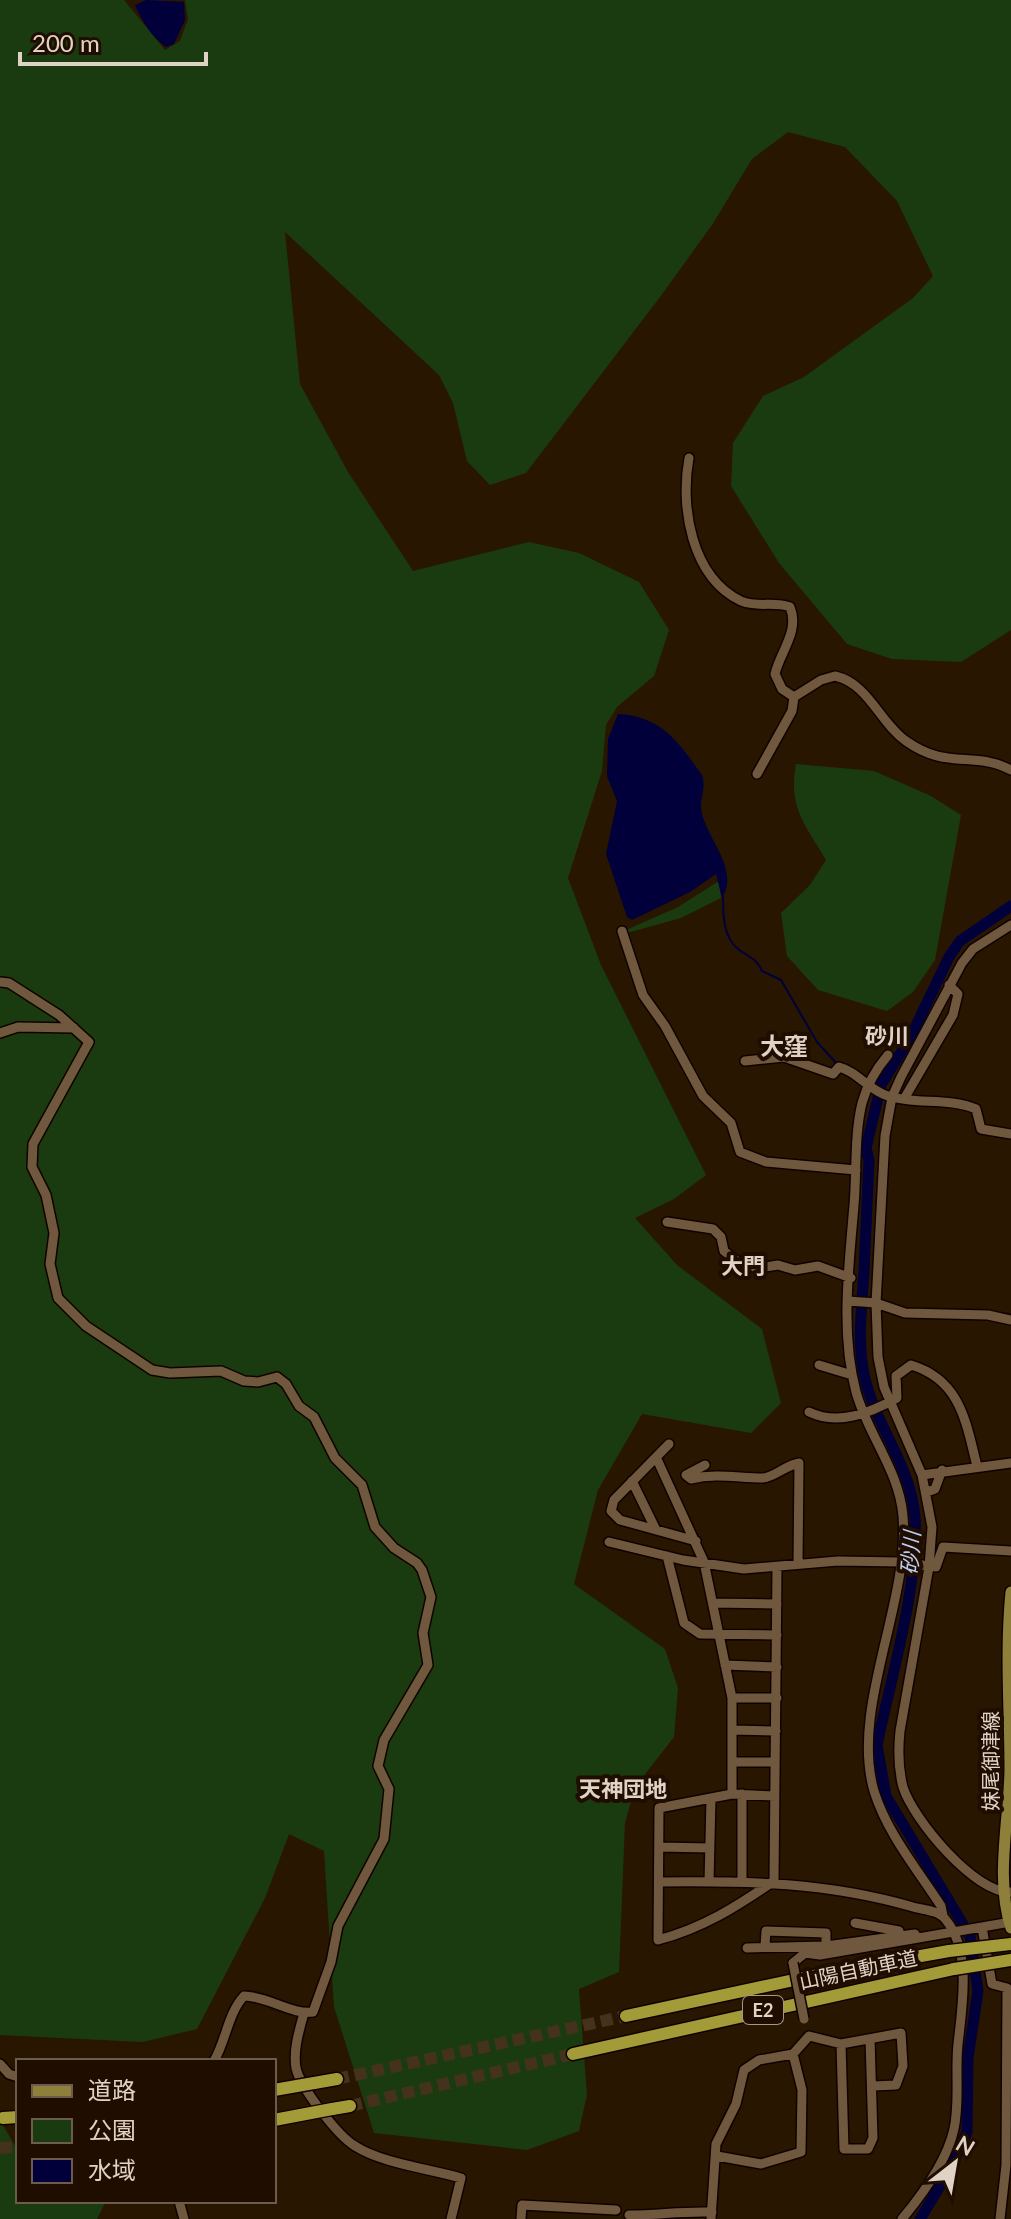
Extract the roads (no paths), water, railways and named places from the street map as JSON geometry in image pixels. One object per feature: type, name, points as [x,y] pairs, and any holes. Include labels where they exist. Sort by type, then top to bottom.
[{"type":"highway","name":"山陽自動車道","points":[[626,2016],[836,1971],[949,1951],[1011,1944]]},
{"type":"highway","name":"山陽自動車道","points":[[573,2054],[954,1969],[1011,1960]]},
{"type":"highway","points":[[276,2090],[337,2079]]},
{"type":"highway","points":[[276,2120],[350,2106]]},
{"type":"highway","points":[[3,2118],[16,2117]]},
{"type":"main road","name":"妹尾御津線","points":[[1010,1924],[1007,1892],[1010,1770],[1007,1650],[1011,1592]]},
{"type":"street","points":[[689,458],[686,493],[695,546],[704,566],[725,591],[743,602],[790,607],[793,615],[790,638],[775,674],[782,689],[794,697]]},
{"type":"street","points":[[757,774],[792,711],[794,697],[821,680],[842,677],[858,687],[891,729],[932,757],[995,763],[1011,770]]},
{"type":"street","points":[[1007,1892],[978,1878],[932,1836],[903,1787],[898,1755],[900,1731],[932,1527],[922,1475],[888,1403],[878,1357],[873,1302],[890,1097],[949,985],[973,949],[1011,925]]},
{"type":"street","points":[[622,931],[643,995],[665,1026],[703,1096],[731,1123],[740,1152],[766,1162],[843,1166],[856,1170]]},
{"type":"street","points":[[0,982],[9,983],[89,1042],[38,1130],[32,1156],[35,1177],[46,1195],[52,1219],[55,1239],[50,1264],[58,1298],[86,1326],[152,1370],[170,1373],[221,1371],[244,1381],[277,1377],[286,1384],[299,1406],[314,1417],[335,1458],[362,1485],[375,1527],[394,1548],[417,1563],[431,1597],[423,1633],[428,1665],[380,1752],[380,1775],[387,1785],[389,1798],[380,1853],[344,1913],[313,2012],[304,2013],[278,2003],[244,1996],[236,2004],[225,2042],[215,2059]]},
{"type":"street","points":[[904,1099],[953,1015],[958,994],[949,985]]},
{"type":"street","points":[[0,1033],[18,1027],[74,1028]]},
{"type":"street","points":[[888,1055],[869,1086],[858,1129],[850,1301],[852,1375],[899,1494],[904,1528],[902,1562],[869,1733],[870,1770],[888,1824],[941,1906],[952,1931],[965,1993],[958,2047],[954,2127],[927,2184],[902,2219]]},
{"type":"street","points":[[745,1061],[784,1057],[833,1074],[839,1067],[845,1068],[890,1097],[966,1104],[976,1109],[981,1129],[1011,1134]]},
{"type":"street","points":[[667,1222],[713,1229],[721,1237],[724,1251],[741,1264],[766,1268],[778,1265],[795,1270],[818,1266],[851,1278]]},
{"type":"street","points":[[850,1301],[873,1302],[905,1313],[988,1315],[1011,1320]]},
{"type":"street","points":[[819,1365],[852,1375]]},
{"type":"street","points":[[809,1412],[830,1419],[865,1413],[888,1403],[898,1396],[896,1376],[911,1365],[930,1373],[960,1401],[977,1466]]},
{"type":"street","points":[[669,1444],[614,1500],[612,1514],[696,1541]]},
{"type":"street","points":[[656,1457],[704,1562],[720,1635],[732,1698],[732,1762],[742,1881]]},
{"type":"street","points":[[705,1465],[686,1475],[691,1479],[716,1475],[767,1478],[799,1463],[798,1564]]},
{"type":"street","points":[[922,1475],[1011,1463]]},
{"type":"street","points":[[927,1492],[935,1489],[942,1470]]},
{"type":"street","points":[[632,1481],[656,1530]]},
{"type":"street","points":[[609,1542],[744,1569],[798,1564],[902,1562],[926,1566],[938,1565],[943,1547],[1011,1551]]},
{"type":"street","points":[[667,1556],[684,1623],[700,1634],[777,1635]]},
{"type":"street","points":[[774,1881],[777,1567]]},
{"type":"street","points":[[713,1603],[777,1604]]},
{"type":"street","points":[[725,1665],[777,1667]]},
{"type":"street","points":[[732,1698],[777,1698]]},
{"type":"street","points":[[732,1730],[776,1731]]},
{"type":"street","points":[[732,1762],[775,1762]]},
{"type":"street","points":[[774,1881],[712,1921],[691,1931],[658,1940],[659,1808],[737,1794],[775,1796]]},
{"type":"street","points":[[709,1882],[711,1798]]},
{"type":"street","points":[[659,1847],[710,1848]]},
{"type":"street","points":[[659,1882],[774,1881],[861,1892],[943,1916]]},
{"type":"street","points":[[855,1923],[923,1935]]},
{"type":"street","points":[[809,2036],[793,1963],[805,1953],[820,1955],[887,1945],[923,1935],[1010,1924]]},
{"type":"street","points":[[980,1927],[992,1984],[1007,1988],[1006,2165],[1000,2219]]},
{"type":"street","points":[[765,1946],[766,1931],[826,1933],[826,1946]]},
{"type":"street","points":[[747,1948],[826,1946],[908,1934]]},
{"type":"street","points":[[304,2013],[296,2044],[296,2070],[309,2094],[354,2146],[377,2156],[461,2178],[451,2219]]},
{"type":"street","points":[[809,2036],[841,2044],[901,2033],[903,2066],[896,2085],[873,2086]]},
{"type":"street","points":[[629,2215],[663,2215],[670,2210],[711,2216],[716,2144],[736,2104],[744,2070],[759,2060],[793,2054],[809,2036]]},
{"type":"street","points":[[841,2044],[844,2149],[868,2149],[873,2138],[870,2039]]},
{"type":"street","points":[[717,2156],[761,2164],[801,2152],[802,2090],[793,2054]]},
{"type":"street","points":[[0,2064],[9,2074],[16,2076]]},
{"type":"street","points":[[521,2219],[522,2205],[616,2210]]},
{"type":"water","points":[[146,0],[184,2],[185,20],[174,44],[166,47],[144,22],[135,5]]},
{"type":"water","points":[[618,714],[646,720],[668,733],[702,775],[703,818],[727,875],[727,887],[722,898],[716,874],[690,892],[632,920],[627,917],[606,854],[617,801],[607,776],[608,739]]},
{"type":"waterway","points":[[723,897],[725,925],[733,944],[755,961],[762,971],[781,980],[817,1042],[837,1064]]},
{"type":"waterway","name":"砂川","points":[[920,2219],[951,2168],[967,2132],[968,2058],[978,1991],[970,1936],[886,1796],[877,1745],[908,1601],[913,1571],[915,1517],[907,1479],[869,1393],[862,1361],[869,1161],[866,1148],[881,1085],[911,1036],[949,957],[960,941],[1011,906]]},
{"type":"tunnel","points":[[337,2079],[626,2016]]},
{"type":"tunnel","points":[[350,2106],[573,2054]]},
{"type":"tunnel","points":[[0,2148],[16,2147]]},
{"type":"district","name":"砂川","points":[[887,1035]]},
{"type":"district","name":"大窪","points":[[784,1045]]},
{"type":"district","name":"大門","points":[[743,1265]]},
{"type":"district","name":"天神団地","points":[[623,1788]]}]
